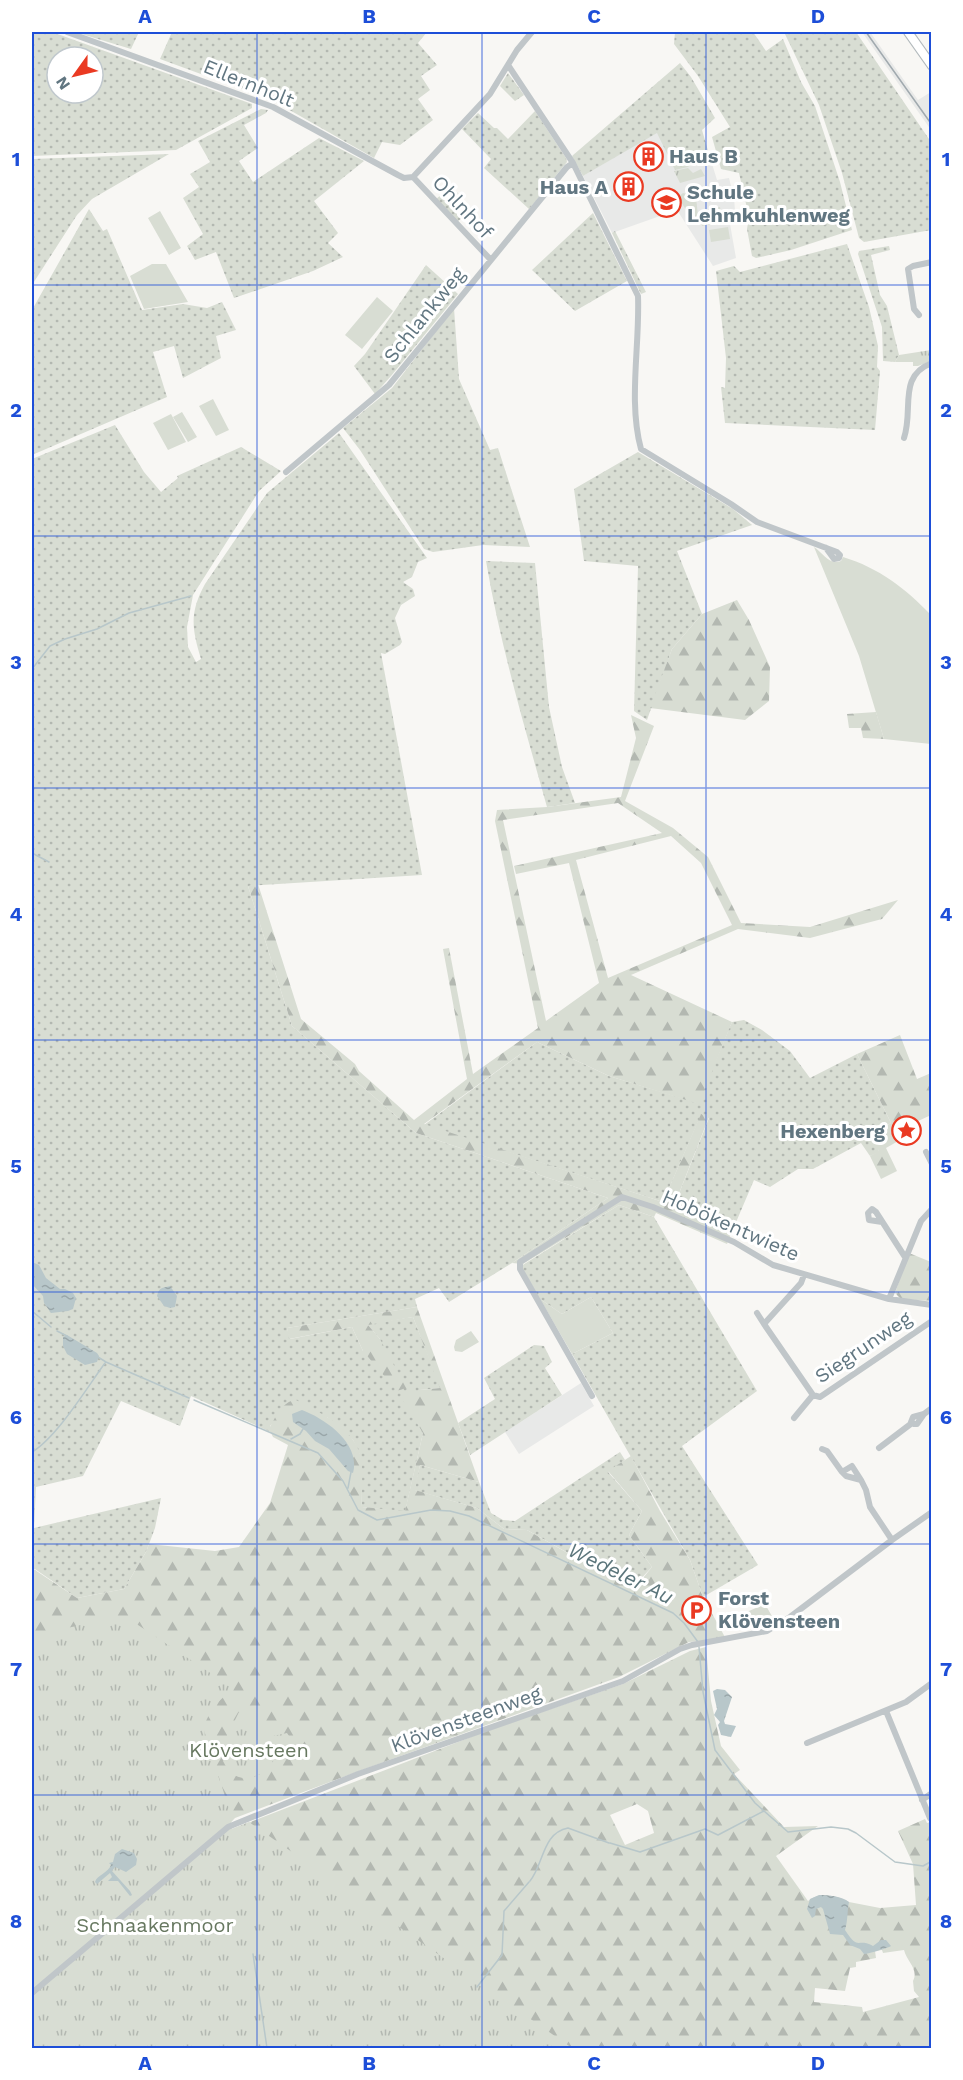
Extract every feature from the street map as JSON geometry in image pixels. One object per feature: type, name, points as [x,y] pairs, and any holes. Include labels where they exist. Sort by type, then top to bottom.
[{"type":"main road","points":[[908,32],[932,66]]},
{"type":"street","name":"Ellernholt","points":[[67,32],[273,107],[398,176],[413,177]]},
{"type":"street","points":[[413,177],[490,94],[532,32]]},
{"type":"street","points":[[508,65],[573,163],[638,296],[640,317],[636,406],[641,449],[757,522],[826,549]]},
{"type":"street","name":"Schlankweg","points":[[286,472],[388,385],[490,259],[567,167],[573,163]]},
{"type":"street","name":"Ohlnhof","points":[[413,177],[490,259]]},
{"type":"street","points":[[919,315],[914,309],[908,269],[932,262]]},
{"type":"street","points":[[904,438],[908,427],[910,382],[917,370],[932,363]]},
{"type":"street","points":[[926,1152],[932,1164]]},
{"type":"street","name":"Hobökentwiete","points":[[592,1396],[520,1269],[520,1262],[622,1197],[653,1207],[734,1242],[773,1265],[889,1299],[932,1305]]},
{"type":"street","points":[[889,1299],[922,1218],[932,1209]]},
{"type":"street","points":[[882,1222],[905,1257]]},
{"type":"street","points":[[764,1324],[801,1284],[804,1275]]},
{"type":"street","name":"Siegrunweg","points":[[757,1313],[813,1395],[820,1397],[932,1321]]},
{"type":"street","name":"Siegrunweg","points":[[794,1418],[813,1395]]},
{"type":"street","points":[[879,1448],[912,1423],[910,1420],[912,1417],[932,1408]]},
{"type":"street","points":[[822,1449],[827,1451],[846,1476],[861,1480]]},
{"type":"street","points":[[842,1472],[852,1466],[866,1490],[870,1507],[892,1540]]},
{"type":"street","name":"Klövensteenweg","points":[[32,1993],[228,1827],[358,1774],[623,1681],[680,1649],[767,1631],[790,1617],[932,1512]]},
{"type":"street","points":[[807,1743],[906,1702],[932,1683]]},
{"type":"street","points":[[886,1711],[930,1818]]},
{"type":"street","points":[[922,1800],[932,1793]]},
{"type":"shaded area","points":[[862,32],[870,32],[918,100],[931,92],[931,130]]},
{"type":"shaded area","name":"Schule Lehmkuhlenweg","points":[[657,132],[688,167],[709,154],[717,180],[729,178],[734,198],[736,223],[730,224],[736,258],[713,266],[677,210],[612,233],[583,176]]},
{"type":"shaded area","points":[[581,1383],[594,1406],[519,1454],[505,1432]]},
{"type":"green space","points":[[32,32],[52,32],[88,45],[45,45],[45,105],[105,105],[105,51],[252,104],[252,108],[176,150],[32,156]]},
{"type":"green space","points":[[75,32],[139,32],[131,49]]},
{"type":"green space","points":[[172,32],[427,32],[418,43],[437,65],[421,76],[430,90],[418,99],[433,120],[400,145],[382,142],[374,158],[272,100],[160,59]]},
{"type":"green space","points":[[675,32],[753,32],[766,51],[783,39],[801,82],[815,106],[840,182],[852,230],[791,250],[756,258],[752,256],[747,229],[749,217],[739,173],[721,169],[712,137],[730,127],[698,76],[674,44]]},
{"type":"green space","points":[[784,32],[856,32],[931,142],[931,230],[864,242],[859,238],[842,173],[819,105]]},
{"type":"green space","points":[[680,63],[715,118],[702,130],[709,154],[688,167],[675,170],[657,133],[583,176],[572,156]]},
{"type":"green space","points":[[508,73],[524,95],[515,101],[500,86]]},
{"type":"green space","points":[[261,109],[268,110],[244,125],[258,148],[239,161],[253,182],[319,138],[364,161],[314,201],[338,233],[328,243],[343,257],[313,271],[234,298],[216,252],[195,260],[187,246],[203,234],[183,198],[199,187],[190,174],[210,162],[198,141]]},
{"type":"green space","points":[[535,111],[567,162],[529,209],[484,168],[491,159],[462,129],[478,113],[508,139]]},
{"type":"green space","points":[[169,154],[92,199],[77,215],[32,285],[32,159]]},
{"type":"green space","points":[[688,168],[693,173],[701,169],[705,176],[680,183],[674,171]]},
{"type":"green space","points":[[452,186],[472,210],[457,222],[436,199]]},
{"type":"green space","points":[[683,193],[696,197],[698,216],[691,218],[678,197]]},
{"type":"green space","points":[[720,207],[723,222],[702,226],[699,211]]},
{"type":"green space","points":[[89,209],[103,231],[107,229],[142,310],[183,304],[207,308],[222,302],[236,330],[216,336],[221,358],[183,378],[174,346],[153,352],[167,397],[32,455],[32,310]]},
{"type":"green space","points":[[160,211],[181,248],[169,255],[148,218]]},
{"type":"green space","points":[[593,213],[627,281],[575,311],[532,270]]},
{"type":"green space","points":[[728,227],[730,239],[711,242],[709,230]]},
{"type":"green space","points":[[615,231],[646,292],[641,294],[612,233]]},
{"type":"green space","points":[[847,244],[869,307],[878,346],[877,367],[880,371],[875,430],[725,423],[721,387],[725,388],[726,358],[716,271],[734,266],[740,272]]},
{"type":"green space","points":[[889,246],[890,250],[871,255],[880,295],[887,306],[899,355],[895,362],[883,361],[882,327],[858,254],[859,251]]},
{"type":"green space","points":[[152,264],[166,264],[188,302],[144,309],[130,276]]},
{"type":"green space","points":[[426,265],[458,294],[375,394],[354,366],[365,354]]},
{"type":"green space","points":[[377,297],[393,311],[362,349],[345,335]]},
{"type":"green space","points":[[454,308],[459,379],[490,450],[498,448],[530,547],[483,545],[433,552],[424,549],[360,450],[343,428],[392,388]]},
{"type":"green space","points":[[931,350],[931,361],[918,366],[913,366],[913,362],[895,362],[899,355]]},
{"type":"green space","points":[[213,399],[229,430],[216,436],[199,406]]},
{"type":"green space","points":[[182,412],[197,437],[188,442],[173,417]]},
{"type":"green space","points":[[171,414],[186,442],[168,450],[153,423]]},
{"type":"green space","points":[[115,425],[144,472],[161,492],[178,478],[177,476],[241,447],[281,471],[259,491],[193,595],[187,627],[188,647],[196,662],[201,659],[194,630],[194,613],[205,584],[267,493],[339,433],[427,558],[418,562],[412,577],[403,582],[413,589],[415,596],[401,605],[395,618],[402,642],[385,654],[381,653],[422,875],[248,886],[292,1026],[416,1133],[608,1198],[512,1263],[449,1302],[439,1288],[415,1299],[417,1307],[287,1328],[290,1339],[352,1327],[363,1351],[380,1339],[367,1324],[413,1317],[441,1388],[420,1390],[423,1433],[405,1512],[362,1507],[360,1455],[353,1440],[327,1417],[273,1423],[270,1426],[273,1433],[191,1396],[180,1426],[121,1401],[83,1476],[36,1487],[34,1528],[161,1498],[155,1528],[146,1552],[124,1589],[77,1598],[32,1567],[32,459]]},
{"type":"green space","points":[[638,452],[733,509],[752,525],[677,551],[702,614],[672,649],[647,720],[634,711],[638,566],[584,561],[574,489]]},
{"type":"green space","points":[[814,547],[833,562],[841,561],[843,557],[880,573],[911,596],[931,615],[931,744],[884,739],[859,656]]},
{"type":"green space","points":[[486,561],[535,563],[549,707],[562,767],[575,803],[547,807],[505,654]]},
{"type":"green space","points":[[737,600],[749,620],[770,667],[769,701],[745,720],[650,708],[672,649],[702,614]]},
{"type":"green space","points":[[876,712],[884,739],[863,738],[861,728],[849,728],[847,714]]},
{"type":"green space","points":[[631,715],[654,726],[625,801],[673,828],[708,857],[741,923],[810,927],[898,900],[882,919],[810,938],[738,929],[631,975],[732,1022],[699,1104],[609,1076],[537,1042],[424,1124],[663,1202],[701,1114],[709,1117],[674,1206],[731,1234],[727,1244],[656,1213],[654,1217],[619,1205],[523,1264],[512,1263],[608,1198],[416,1133],[292,1026],[248,886],[258,884],[301,1019],[355,1064],[359,1071],[414,1120],[467,1079],[443,949],[449,948],[473,1074],[538,1028],[495,821],[497,810],[547,807],[621,797],[636,738]],"holes":[[[618,803],[662,833],[514,866],[516,874],[569,863],[599,983],[546,1021],[503,820]],[[671,836],[701,863],[732,925],[608,978],[576,860]]]},
{"type":"green space","points":[[744,1020],[790,1051],[810,1078],[857,1054],[891,1123],[877,1131],[879,1152],[870,1156],[861,1143],[813,1169],[798,1169],[770,1187],[754,1180],[731,1234],[674,1206],[709,1118],[701,1115],[663,1202],[424,1125],[537,1042],[609,1076],[698,1103],[732,1022]]},
{"type":"green space","points":[[900,1035],[917,1079],[931,1073],[931,1115],[914,1123],[915,1127],[898,1135],[900,1140],[886,1148],[897,1171],[881,1179],[870,1156],[879,1151],[872,1137],[877,1131],[891,1123],[857,1054]]},
{"type":"green space","points":[[619,1205],[654,1217],[757,1391],[682,1446],[758,1565],[703,1597],[690,1560],[572,1354],[613,1333],[591,1297],[562,1314],[540,1299],[521,1266]]},
{"type":"green space","points":[[909,1253],[931,1262],[931,1301],[901,1299],[895,1293]]},
{"type":"green space","points":[[591,1297],[613,1333],[572,1354],[540,1299],[562,1314]]},
{"type":"green space","points":[[417,1307],[479,1482],[420,1465],[415,1490],[477,1508],[504,1529],[527,1530],[633,1590],[652,1567],[629,1535],[642,1511],[608,1471],[631,1456],[660,1511],[690,1560],[703,1597],[726,1639],[689,1642],[619,1677],[235,1818],[222,1832],[32,1860],[32,1568],[77,1598],[124,1589],[149,1544],[215,1551],[239,1547],[270,1503],[288,1445],[273,1437],[269,1429],[283,1407],[296,1400],[334,1421],[356,1444],[362,1466],[362,1507],[405,1511],[423,1433],[400,1396],[420,1390],[440,1388],[413,1317],[368,1325],[380,1339],[406,1388],[397,1391],[363,1351],[352,1327],[289,1339],[287,1328]]},
{"type":"green space","points":[[471,1331],[479,1342],[462,1352],[455,1351],[456,1340]]},
{"type":"green space","points":[[534,1345],[544,1346],[552,1362],[545,1368],[562,1395],[470,1455],[458,1423],[495,1399],[484,1378]]},
{"type":"green space","points":[[620,1452],[625,1460],[608,1472],[642,1511],[629,1535],[652,1567],[635,1585],[634,1590],[527,1530],[504,1529],[477,1508],[414,1490],[420,1465],[479,1482],[491,1513],[503,1520],[515,1521]]},
{"type":"green space","points":[[765,1604],[773,1618],[753,1627],[735,1617]]},
{"type":"green space","name":"Schnaakenmoor","points":[[124,1617],[233,1688],[213,1707],[203,1727],[230,1812],[232,1829],[249,1822],[572,2048],[32,2048],[32,1644],[60,1630]]},
{"type":"green space","points":[[706,1647],[711,1701],[721,1746],[740,1770],[734,1774],[784,1827],[818,1826],[776,1856],[808,1901],[817,1896],[828,1895],[880,1908],[916,1905],[913,1864],[898,1831],[925,1819],[927,1823],[931,1822],[931,1859],[929,1862],[932,1865],[931,2048],[519,2048],[232,1829],[484,1732],[623,1684],[690,1651]],"holes":[[[637,1804],[648,1811],[654,1833],[625,1845],[610,1815]],[[882,1950],[883,1953],[904,1950],[914,1969],[914,1991],[919,1997],[863,2012],[862,2007],[814,2002],[815,1988],[845,1991],[850,1968],[856,1967],[856,1962],[876,1958],[875,1951]]]},
{"type":"green space","name":"Klövensteen","points":[[239,1712],[243,1713],[247,1719],[253,1720],[268,1737],[287,1733],[289,1736],[267,1768],[262,1773],[248,1778],[233,1774],[223,1761],[224,1742]]},
{"type":"water","points":[[32,1262],[39,1265],[46,1278],[60,1289],[73,1293],[76,1298],[73,1309],[51,1313],[44,1303],[43,1296],[32,1284]]},
{"type":"water","points":[[170,1286],[177,1296],[175,1307],[170,1308],[164,1306],[157,1296],[160,1289]]},
{"type":"water","points":[[67,1335],[97,1353],[99,1356],[97,1362],[85,1365],[67,1354],[63,1346],[63,1337]]},
{"type":"water","points":[[302,1410],[331,1426],[340,1434],[352,1452],[353,1473],[348,1471],[329,1449],[315,1441],[293,1422],[292,1414]]},
{"type":"water","points":[[725,1690],[732,1697],[724,1721],[725,1724],[736,1726],[731,1737],[721,1735],[718,1725],[720,1722],[714,1715],[717,1709],[713,1691]]},
{"type":"water","points":[[122,1849],[134,1853],[137,1859],[136,1865],[126,1872],[115,1867],[112,1871],[130,1891],[132,1895],[130,1896],[118,1881],[108,1881],[112,1877],[110,1873],[97,1884],[95,1882],[110,1868],[109,1863],[113,1862],[115,1854]]},
{"type":"water","points":[[819,1895],[839,1897],[849,1902],[845,1930],[853,1941],[873,1946],[881,1940],[886,1940],[891,1946],[864,1954],[860,1949],[850,1945],[843,1935],[830,1934],[823,1909],[821,1907],[816,1909],[815,1916],[812,1918],[807,1909],[810,1899]]},
{"type":"waterway","points":[[32,669],[50,646],[65,639],[97,629],[129,613],[191,596]]},
{"type":"waterway","points":[[32,853],[49,862]]},
{"type":"waterway","name":"Wedeler Au","points":[[32,1311],[51,1327]]},
{"type":"waterway","name":"Wedeler Au","points":[[57,1331],[67,1336]]},
{"type":"waterway","name":"Wedeler Au","points":[[98,1357],[189,1398]]},
{"type":"waterway","points":[[32,1452],[42,1445],[61,1424],[105,1363]]},
{"type":"waterway","name":"Wedeler Au","points":[[194,1400],[318,1453],[343,1481],[358,1510],[377,1520],[431,1510],[450,1511],[469,1516],[673,1613],[684,1623],[698,1642]]},
{"type":"waterway","name":"Wedeler Au","points":[[291,1439],[300,1434],[303,1429]]},
{"type":"waterway","name":"Wedeler Au","points":[[348,1488],[351,1472]]},
{"type":"waterway","name":"Wedeler Au","points":[[699,1647],[703,1692],[715,1750],[755,1803],[788,1832],[831,1827],[848,1829],[895,1862],[923,1866],[932,1861]]},
{"type":"waterway","points":[[610,1843],[640,1852],[705,1829],[718,1835],[764,1811]]},
{"type":"waterway","points":[[530,1881],[548,1842],[559,1831],[568,1828],[609,1843]]},
{"type":"waterway","points":[[477,1987],[502,1955],[504,1911],[529,1882]]},
{"type":"waterway","points":[[253,1954],[267,2048]]},
{"type":"tram line","points":[[866,32],[932,125]]},
{"type":"place","name":"Haus B","points":[[648,156]]},
{"type":"place","name":"Haus A","points":[[629,187]]},
{"type":"place","name":"Schule Lehmkuhlenweg","points":[[666,203]]},
{"type":"place","name":"Hexenberg","points":[[906,1131]]},
{"type":"place","name":"Forst Klövensteen","points":[[697,1610]]}]
